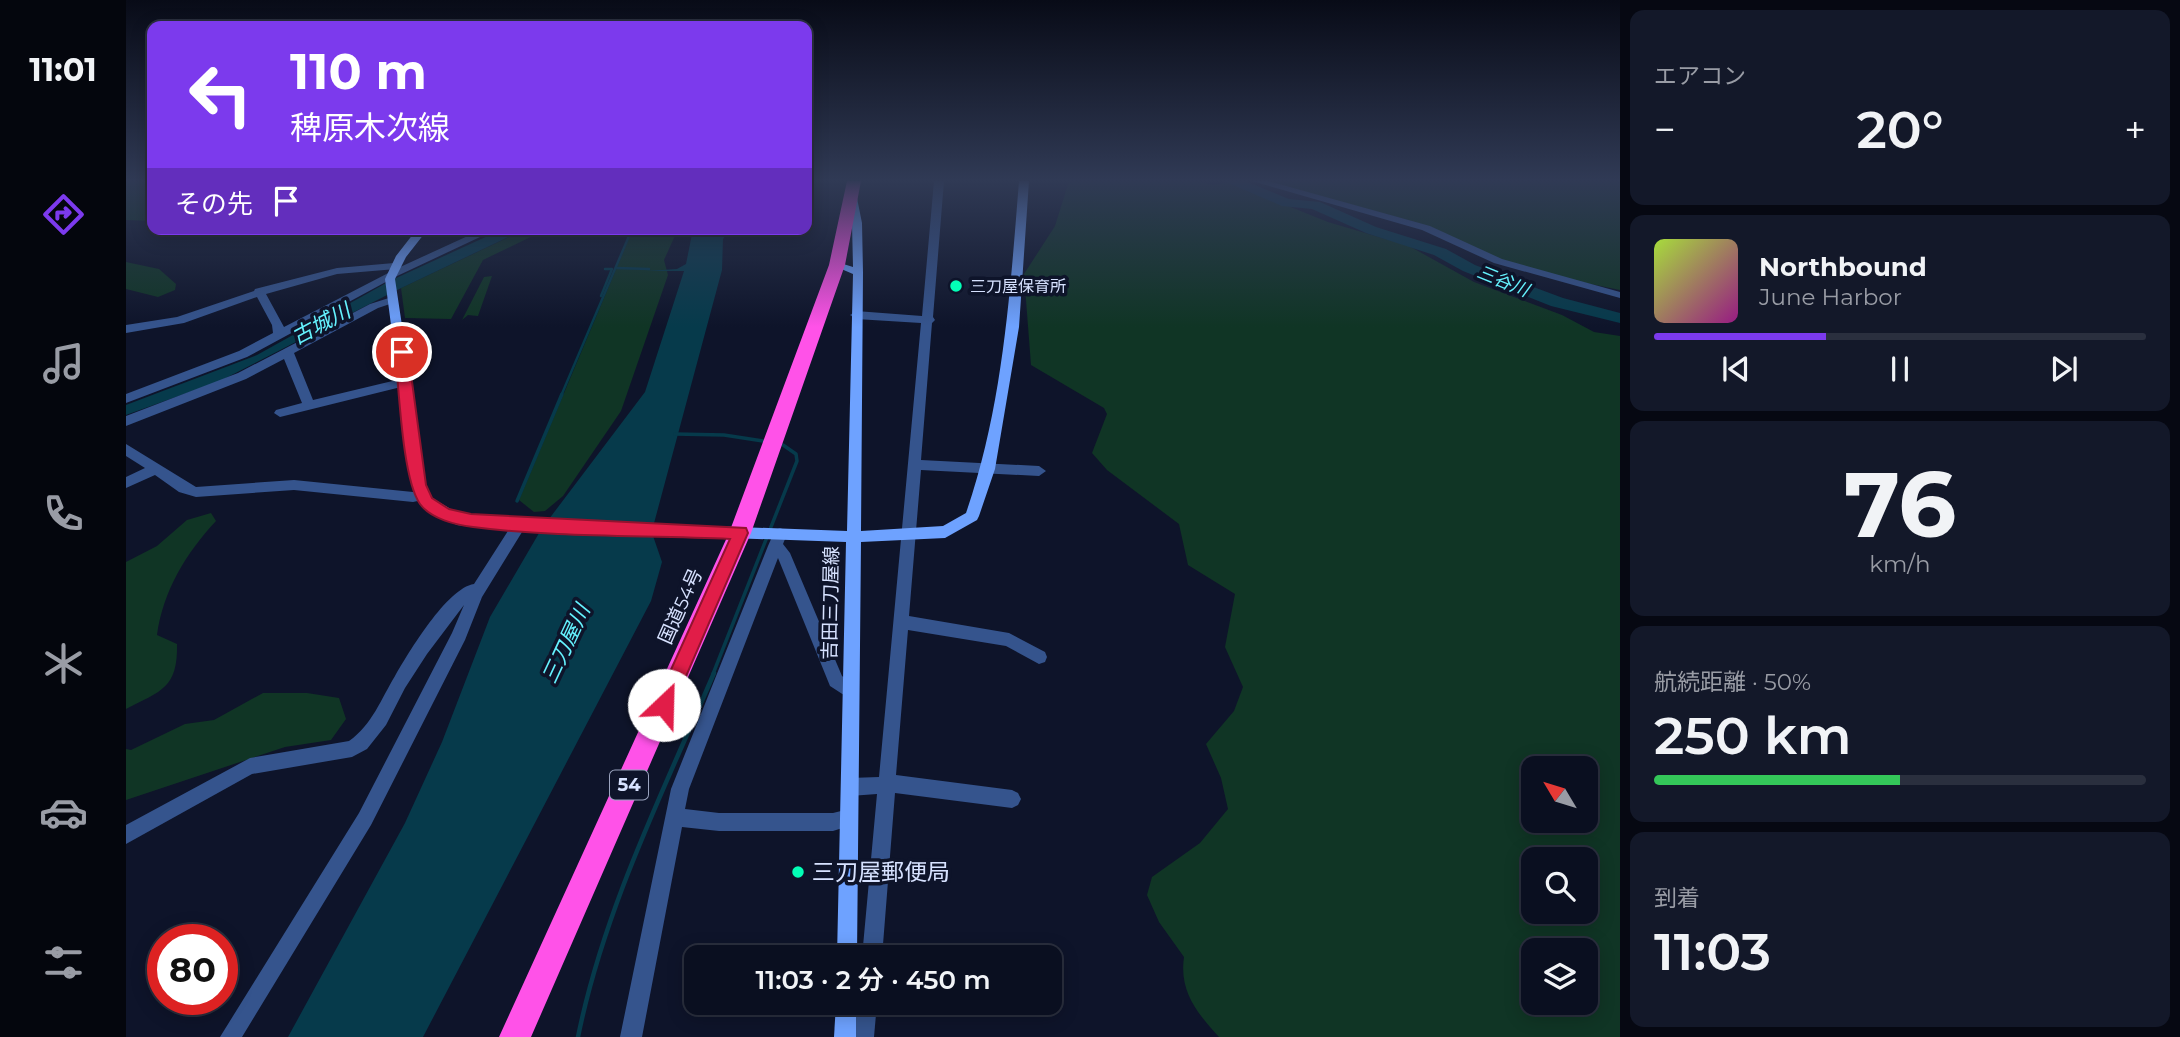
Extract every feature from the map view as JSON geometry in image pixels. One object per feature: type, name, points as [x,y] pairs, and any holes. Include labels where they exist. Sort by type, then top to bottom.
[{"type":"highway","name":"国道54号","points":[[515,1037],[740,533],[837,265],[844,229]]},
{"type":"main road","name":"吉田三刀屋線","points":[[847,945],[858,272],[855,229]]},
{"type":"main road","points":[[419,235],[392,273],[392,298],[422,495],[435,508],[457,519],[740,533],[777,538],[945,532],[972,516],[988,469],[1013,327],[1020,229]]},
{"type":"main road","points":[[837,265],[858,272]]},
{"type":"main road","points":[[845,1037],[846,1015]]},
{"type":"street","points":[[873,945],[903,622],[914,533],[916,465],[935,229]]},
{"type":"street","points":[[1429,229],[1498,261],[1620,295]]},
{"type":"street","points":[[126,399],[243,354],[392,273],[478,235]]},
{"type":"street","points":[[126,329],[183,319],[260,291],[337,269],[392,273]]},
{"type":"street","points":[[260,291],[278,325],[279,334]]},
{"type":"street","points":[[126,421],[231,382],[392,298]]},
{"type":"street","points":[[856,314],[928,320]]},
{"type":"street","points":[[288,353],[309,406]]},
{"type":"street","points":[[280,413],[405,382]]},
{"type":"street","points":[[126,449],[155,470],[195,492],[294,485],[413,498],[422,495]]},
{"type":"street","points":[[916,465],[1039,471]]},
{"type":"street","points":[[126,483],[155,470]]},
{"type":"street","points":[[230,1037],[365,819],[460,635],[478,590],[523,524]]},
{"type":"street","points":[[777,538],[836,681],[850,691]]},
{"type":"street","points":[[631,1037],[680,789],[777,538]]},
{"type":"street","points":[[126,835],[250,766],[352,749],[363,743],[371,735],[399,682],[439,627],[468,592],[478,590]]},
{"type":"street","points":[[903,622],[1009,640],[1039,657]]},
{"type":"street","points":[[849,787],[934,788],[1012,799]]},
{"type":"street","points":[[674,817],[719,821],[833,822],[849,818]]},
{"type":"street","points":[[864,1037],[866,1015]]},
{"type":"green space","points":[[1053,229],[1353,229],[1409,246],[1474,282],[1562,315],[1594,332],[1620,336],[1620,1037],[1219,1037],[1191,1001],[1184,980],[1184,957],[1159,922],[1147,895],[1152,877],[1200,843],[1228,809],[1221,778],[1206,744],[1234,711],[1243,687],[1225,647],[1235,594],[1188,565],[1179,524],[1107,470],[1092,453],[1107,414],[1104,408],[1031,365],[1024,274]]},
{"type":"green space","points":[[1436,229],[1620,229],[1620,290],[1542,274],[1493,257]]},
{"type":"green space","points":[[513,235],[535,235],[483,260],[451,319],[405,318],[401,288]]},
{"type":"green space","points":[[630,235],[675,235],[664,260],[668,275],[621,411],[563,496],[545,511],[534,512],[519,500]]},
{"type":"green space","points":[[126,262],[159,269],[176,284],[175,290],[158,297],[126,289]]},
{"type":"green space","points":[[492,276],[478,316],[468,315],[462,320],[484,277]]},
{"type":"green space","points":[[211,513],[216,521],[195,546],[170,588],[160,619],[157,635],[177,644],[177,659],[171,679],[158,692],[126,709],[126,562],[157,546],[187,520]]},
{"type":"green space","points":[[263,693],[307,693],[339,698],[346,719],[331,740],[285,747],[126,800],[126,749],[131,750],[185,724],[214,720]]},
{"type":"water","points":[[490,235],[512,235],[395,291],[394,279]]},
{"type":"water","points":[[692,235],[726,235],[723,239],[722,270],[653,527],[546,523],[645,392],[684,271],[646,271],[677,269],[686,264]]},
{"type":"water","name":"古城川","points":[[388,282],[389,294],[220,381],[126,415],[126,405],[257,355]]},
{"type":"water","name":"三刀屋川","points":[[542,528],[652,533],[662,562],[651,601],[423,1037],[288,1037],[405,823],[442,742],[490,617]]},
{"type":"waterway","name":"三谷川","points":[[1370,229],[1440,252],[1469,268],[1557,302],[1620,318]]},
{"type":"waterway","points":[[561,396],[629,235]]},
{"type":"waterway","points":[[616,268],[649,269]]},
{"type":"waterway","points":[[601,296],[612,269],[605,269]]},
{"type":"waterway","points":[[517,501],[562,394]]},
{"type":"waterway","points":[[675,434],[724,435],[763,441]]},
{"type":"waterway","points":[[713,674],[797,461],[796,454],[783,445]]},
{"type":"waterway","points":[[578,1037],[589,989],[619,897],[714,673]]},
{"type":"place","name":"三刀屋保育所","points":[[956,286]]},
{"type":"place","name":"三刀屋郵便局","points":[[798,872]]},
{"type":"route","points":[[402,352],[419,485],[427,502],[445,514],[471,521],[740,533],[664,705]]}]
